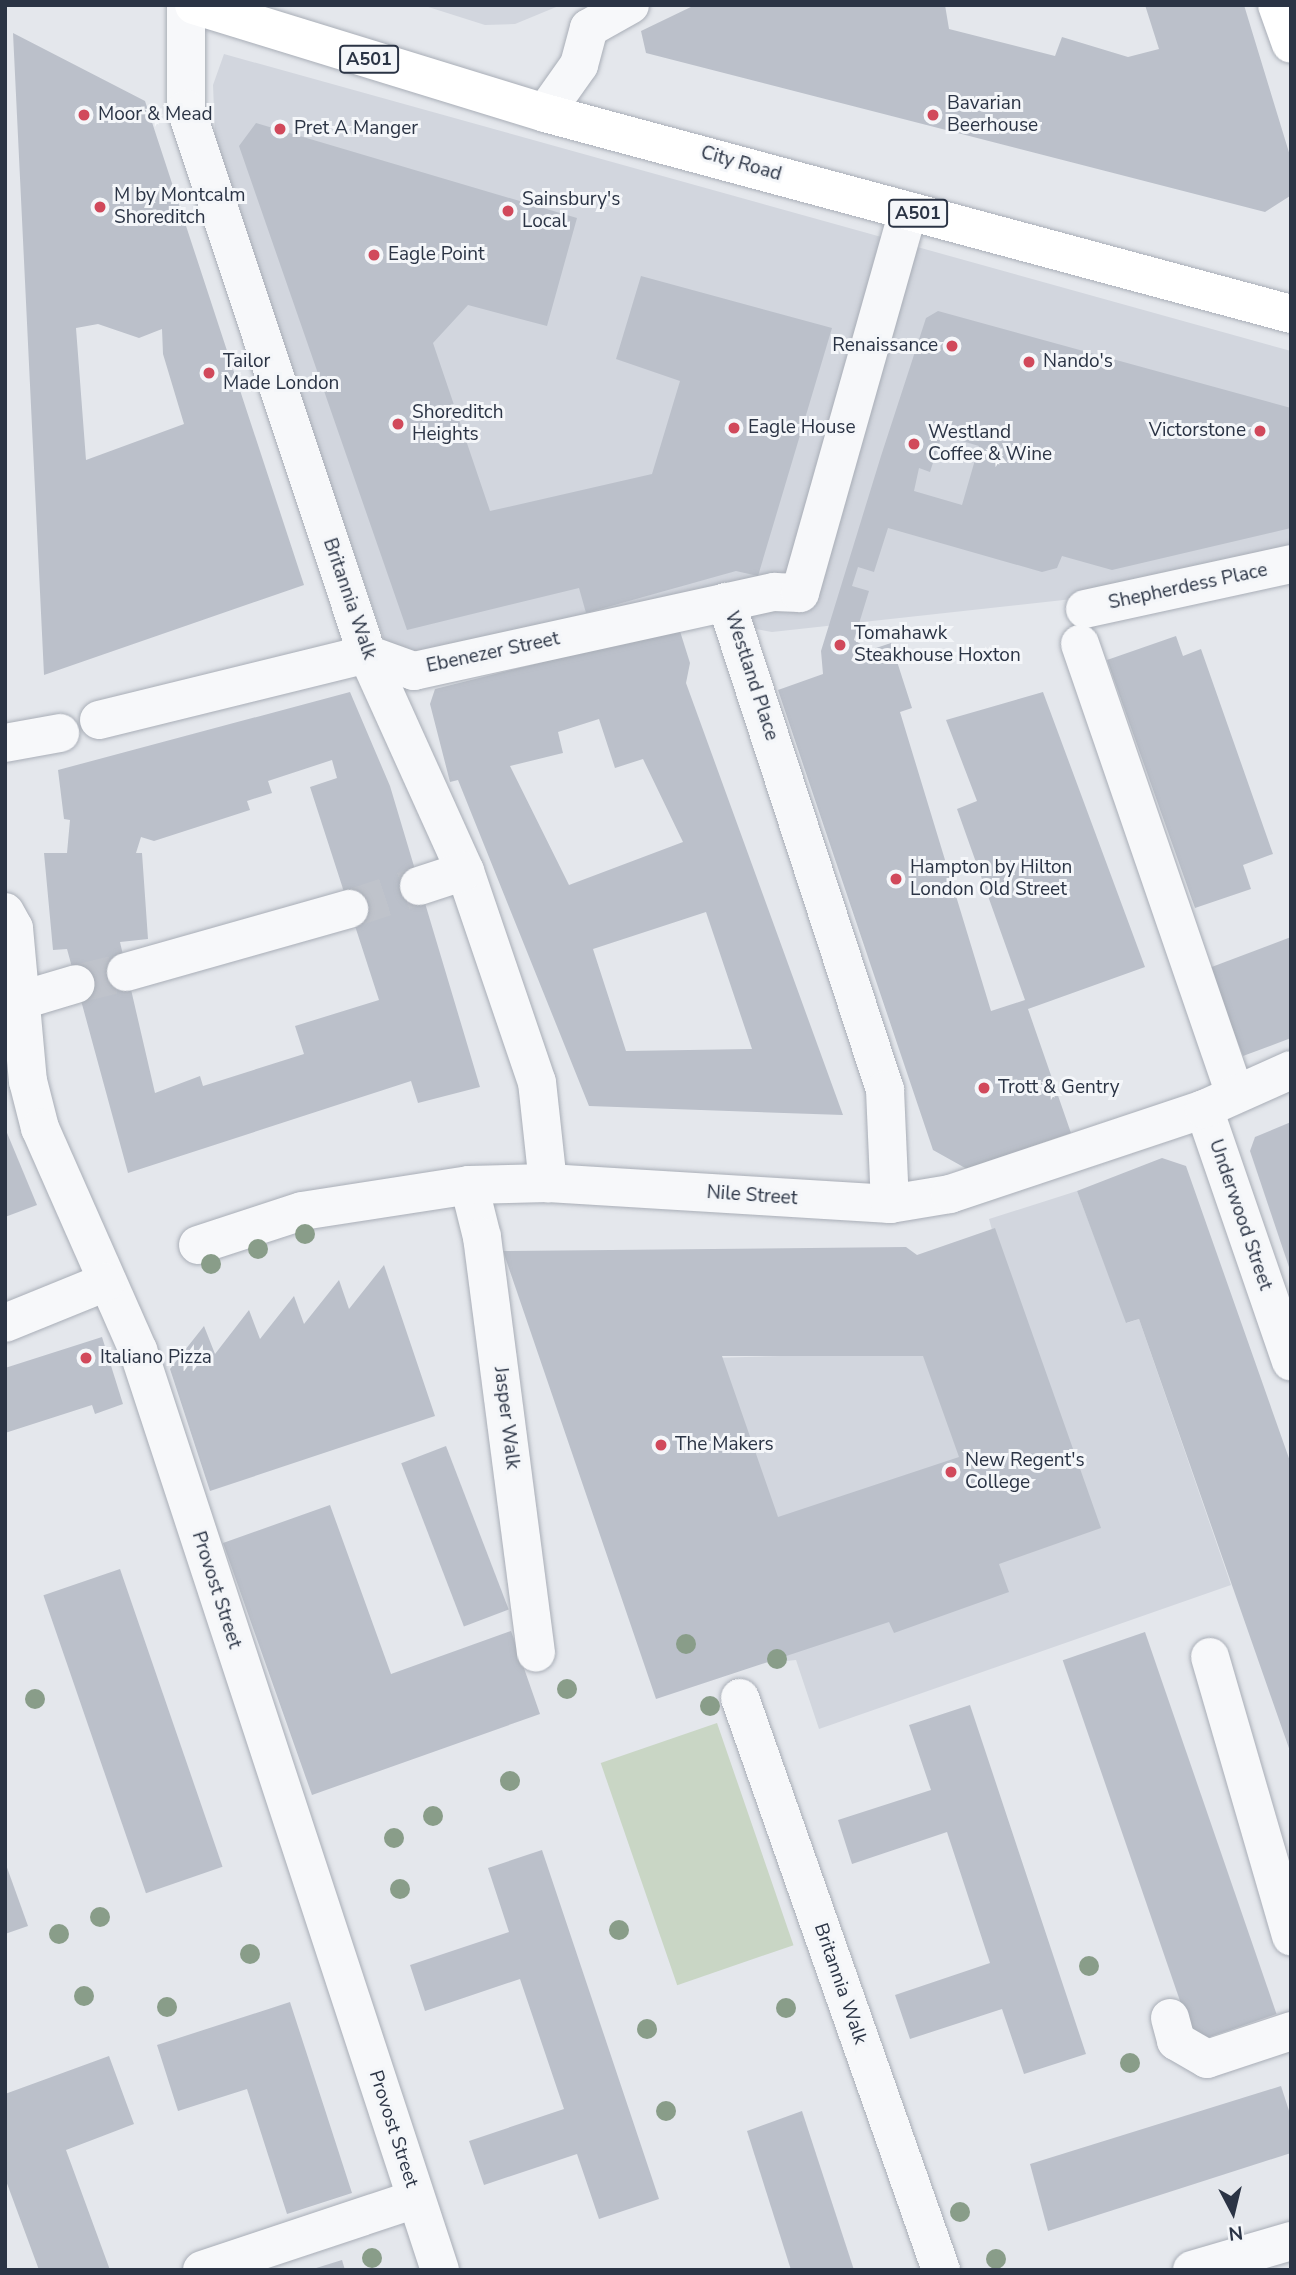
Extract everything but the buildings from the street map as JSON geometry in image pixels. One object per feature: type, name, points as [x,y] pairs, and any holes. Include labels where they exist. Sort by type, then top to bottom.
[{"type":"main road","name":"City Road","points":[[194,5],[545,113],[1291,314]]},
{"type":"main road","points":[[1276,5],[1291,44]]},
{"type":"street","name":"Britannia Walk","points":[[186,5],[186,109],[367,654],[466,871],[537,1082],[548,1183]]},
{"type":"street","points":[[545,113],[579,65],[589,28],[630,5]]},
{"type":"street","name":"Westland Place","points":[[890,1204],[885,1090],[726,602],[800,593],[908,211]]},
{"type":"street","name":"Shepherdess Place","points":[[1083,627],[1291,564]]},
{"type":"street","name":"Ebenezer Street","points":[[367,654],[414,671],[726,602]]},
{"type":"street","name":"Underwood Street","points":[[1083,627],[1291,1361]]},
{"type":"street","points":[[99,720],[367,654]]},
{"type":"street","points":[[5,743],[60,733]]},
{"type":"street","points":[[419,886],[466,871]]},
{"type":"street","points":[[126,972],[349,909]]},
{"type":"street","name":"Provost Street","points":[[5,912],[14,928],[19,1000],[40,1128],[138,1350],[440,2270]]},
{"type":"street","points":[[19,1000],[76,984]]},
{"type":"street","name":"Nile Street","points":[[198,1245],[302,1211],[469,1185],[548,1183],[890,1204],[950,1194],[1219,1100],[1291,1070]]},
{"type":"street","name":"Jasper Walk","points":[[469,1185],[482,1237],[536,1653]]},
{"type":"street","points":[[5,1324],[106,1282]]},
{"type":"street","points":[[1210,1657],[1291,1936]]},
{"type":"street","name":"Britannia Walk","points":[[740,1698],[941,2270]]},
{"type":"street","points":[[1170,2018],[1176,2041],[1208,2059],[1291,2031]]},
{"type":"street","points":[[202,2270],[416,2199]]},
{"type":"street","points":[[1192,2270],[1291,2241]]},
{"type":"shaded area","points":[[422,5],[561,5],[515,24],[485,25]]},
{"type":"shaded area","points":[[224,54],[1291,351],[1291,575],[772,632],[711,621],[400,685],[216,159],[213,85]]},
{"type":"shaded area","name":"New Regent's College","points":[[1077,1191],[1127,1323],[1139,1319],[1231,1585],[819,1729],[796,1660],[768,1663],[674,1359],[930,1352],[1022,1339],[989,1219]]},
{"type":"green space","points":[[717,1723],[794,1945],[677,1985],[601,1763]]},
{"type":"tunnel","points":[[349,909],[419,886]]},
{"type":"tunnel","points":[[76,984],[126,972]]},
{"type":"place","name":"Moor & Mead","points":[[84,115]]},
{"type":"place","name":"Bavarian Beerhouse","points":[[933,115]]},
{"type":"place","name":"Pret A Manger","points":[[280,129]]},
{"type":"place","name":"M by Montcalm Shoreditch","points":[[100,207]]},
{"type":"place","name":"Sainsbury's Local","points":[[508,211]]},
{"type":"place","name":"Eagle Point","points":[[374,255]]},
{"type":"place","name":"Renaissance","points":[[952,346]]},
{"type":"place","name":"Nando's","points":[[1029,362]]},
{"type":"place","name":"Tailor Made London","points":[[209,373]]},
{"type":"place","name":"Shoreditch Heights","points":[[398,424]]},
{"type":"place","name":"Eagle House","points":[[734,428]]},
{"type":"place","name":"Victorstone","points":[[1260,431]]},
{"type":"place","name":"Westland Coffee & Wine","points":[[914,444]]},
{"type":"place","name":"Tomahawk Steakhouse Hoxton","points":[[840,645]]},
{"type":"place","name":"Hampton by Hilton London Old Street","points":[[896,879]]},
{"type":"place","name":"Trott & Gentry","points":[[984,1088]]},
{"type":"place","name":"Italiano Pizza","points":[[86,1358]]},
{"type":"place","name":"The Makers","points":[[661,1445]]},
{"type":"place","name":"New Regent's College","points":[[951,1472]]}]
